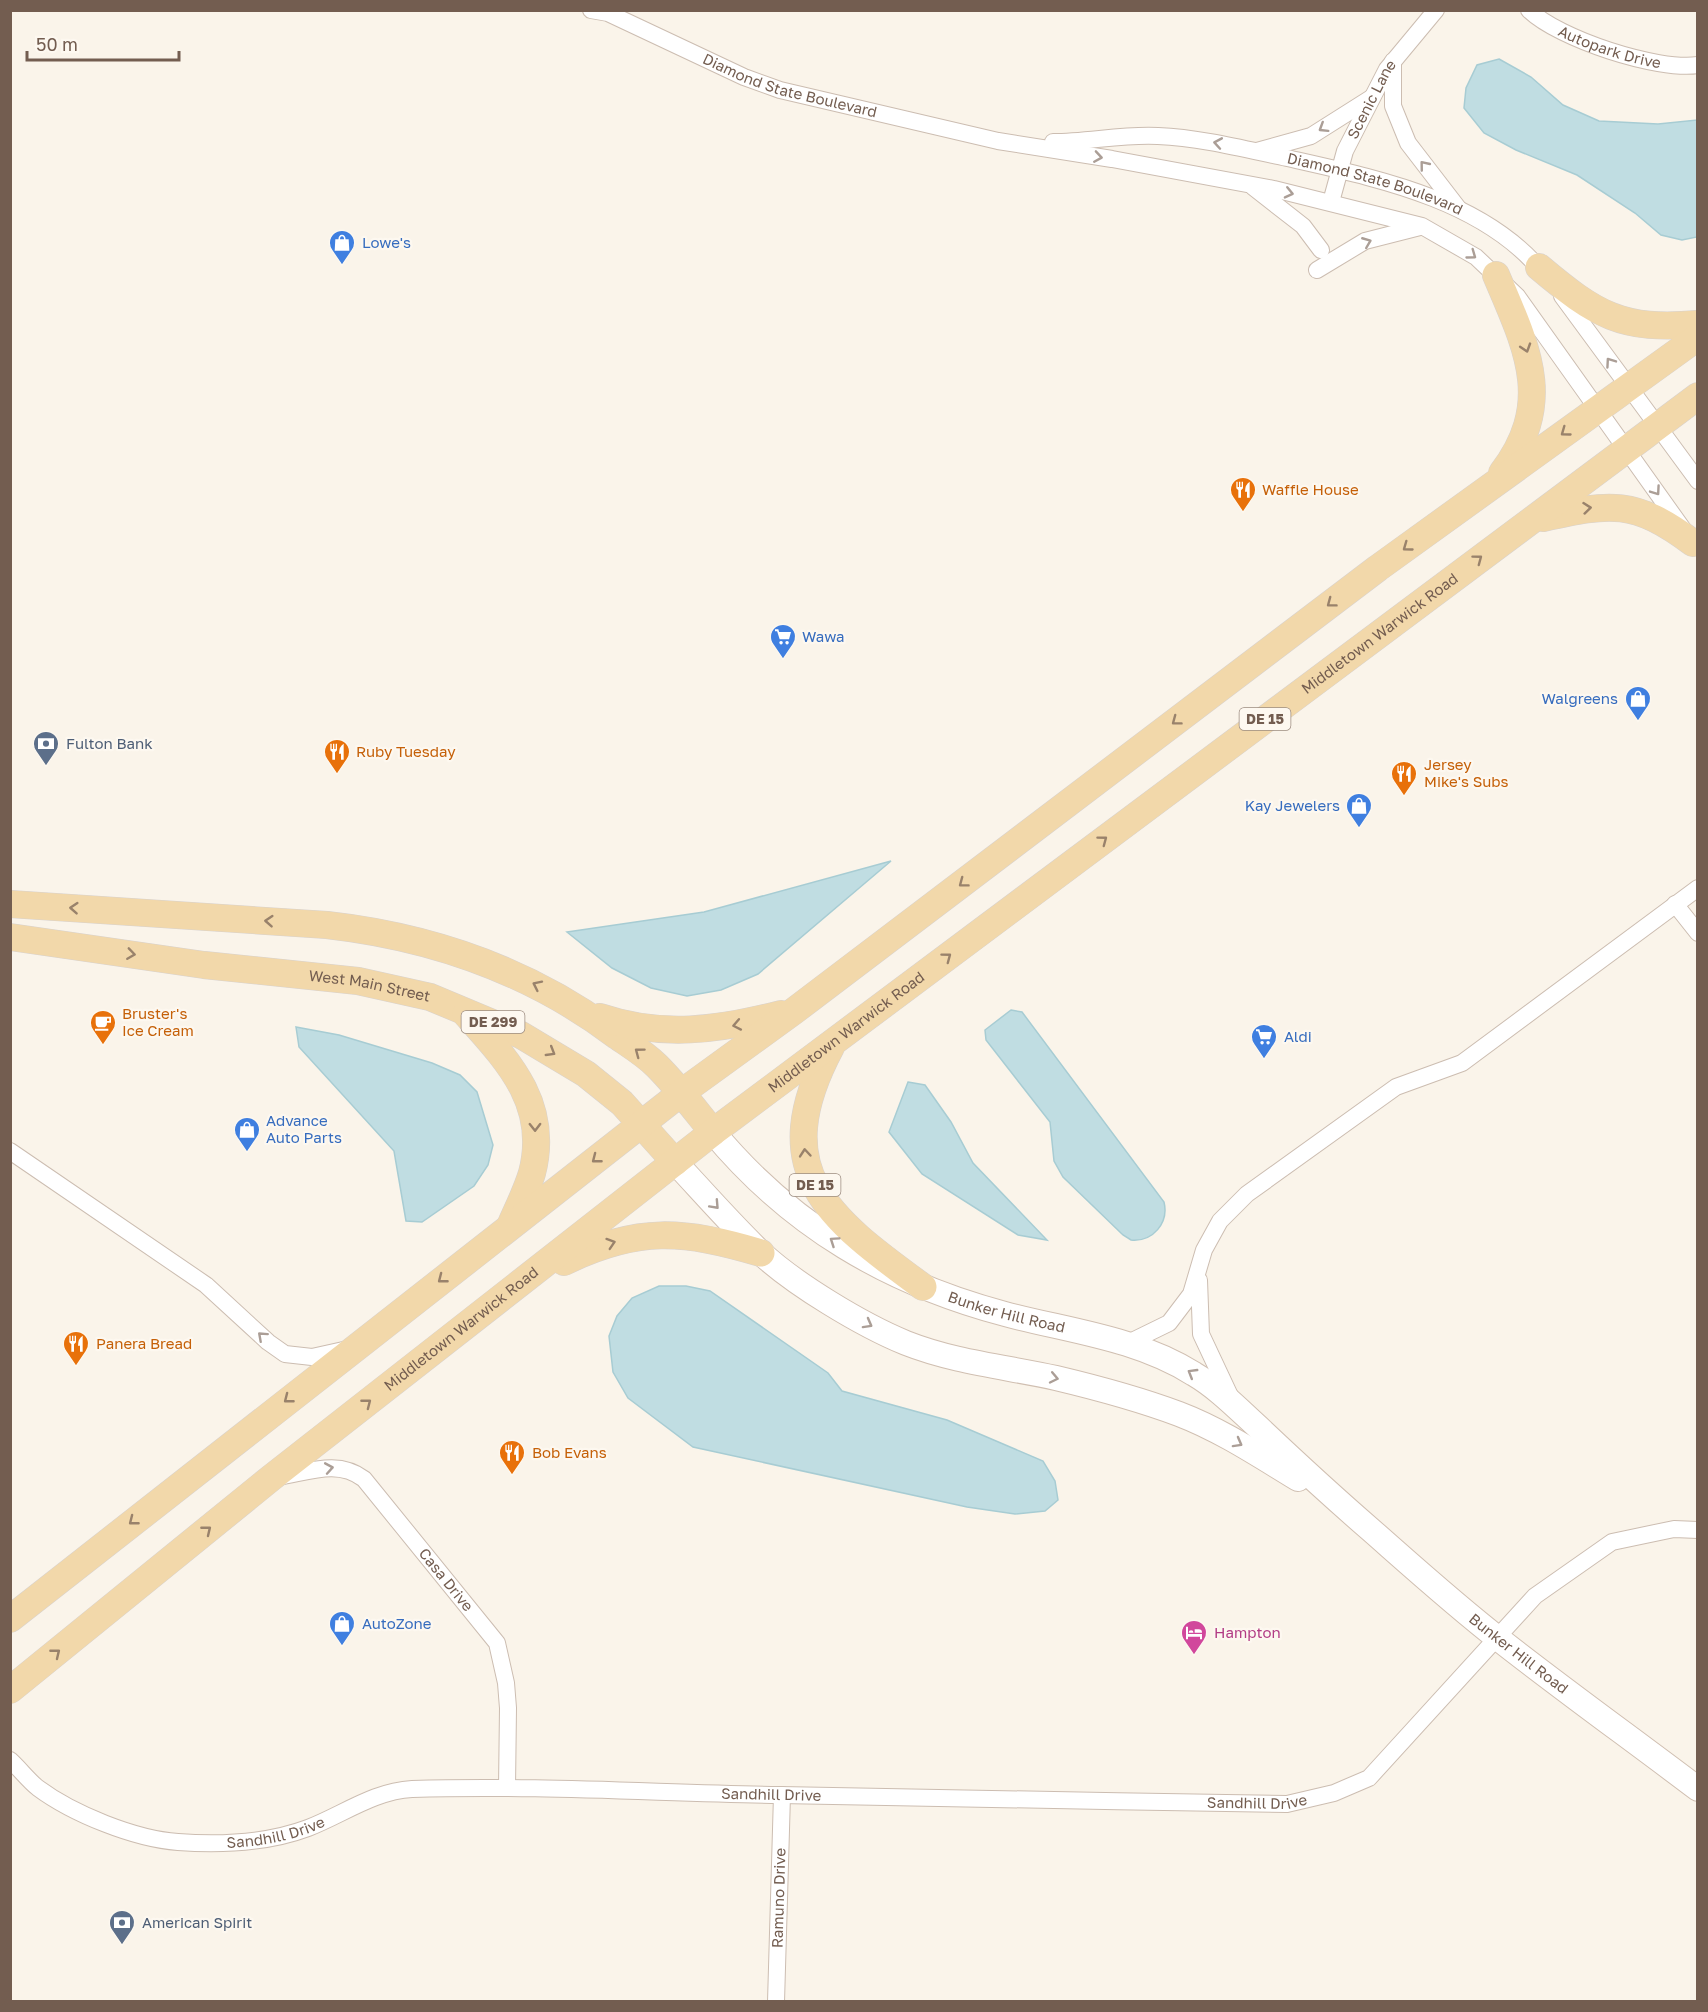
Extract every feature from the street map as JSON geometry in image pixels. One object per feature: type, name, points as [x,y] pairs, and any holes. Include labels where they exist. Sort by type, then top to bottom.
[{"type":"main road","points":[[1539,267],[1585,303],[1624,321],[1662,327],[1698,324]]},
{"type":"main road","points":[[1490,487],[1509,463],[1522,436],[1530,409],[1533,378],[1525,343],[1496,275]]},
{"type":"main road","points":[[14,1618],[355,1347],[681,1093],[794,1011],[1378,568],[1698,337]]},
{"type":"main road","name":"Middletown Warwick Road","points":[[10,1690],[271,1478],[713,1132],[1698,396]]},
{"type":"main road","points":[[1530,521],[1590,507],[1621,508],[1641,512],[1657,519],[1695,546]]},
{"type":"main road","points":[[10,904],[375,931],[439,946],[515,974],[588,1013],[656,1065],[681,1093]]},
{"type":"main road","name":"West Main Street","points":[[10,937],[204,964],[358,981],[393,988],[461,1008],[521,1035],[569,1063],[622,1103],[675,1162]]},
{"type":"main road","points":[[461,1008],[504,1056],[524,1086],[535,1114],[532,1172],[510,1226]]},
{"type":"main road","points":[[588,1013],[619,1023],[680,1031],[714,1029],[794,1011]]},
{"type":"main road","name":"DE 15","points":[[833,1042],[810,1089],[806,1108],[805,1159],[809,1174],[828,1206],[844,1225],[873,1251],[923,1287]]},
{"type":"main road","name":"Bunker Hill Road","points":[[681,1093],[713,1132],[772,1194],[831,1240],[870,1264],[923,1287],[1007,1315],[1069,1327],[1126,1344],[1163,1357],[1196,1374],[1236,1407],[1346,1509],[1498,1639],[1698,1789]]},
{"type":"main road","name":"Bunker Hill Road","points":[[675,1162],[761,1253],[870,1325],[906,1343],[937,1353],[1112,1392],[1180,1414],[1238,1442],[1346,1509]]},
{"type":"main road","points":[[519,1284],[589,1250],[623,1239],[651,1235],[704,1238],[761,1253]]},
{"type":"street","name":"Diamond State Boulevard","points":[[591,10],[608,13],[744,78],[780,90],[998,141],[1250,185],[1331,202],[1422,226],[1452,241],[1496,275],[1517,296],[1695,546]]},
{"type":"street","name":"Scenic Lane","points":[[1331,202],[1345,151],[1372,97],[1393,61],[1436,10]]},
{"type":"street","name":"Autopark Drive","points":[[1529,10],[1586,45],[1641,59],[1698,65]]},
{"type":"street","points":[[1393,61],[1392,106],[1408,143],[1460,211]]},
{"type":"street","points":[[1255,151],[1311,136],[1372,97]]},
{"type":"street","name":"Diamond State Boulevard","points":[[998,141],[1072,142],[1157,136],[1218,142],[1340,170],[1422,194],[1460,211],[1511,242],[1539,267],[1580,317],[1656,426],[1698,481]]},
{"type":"street","points":[[1250,185],[1303,226],[1321,250]]},
{"type":"street","points":[[1317,270],[1365,241],[1422,226]]},
{"type":"street","points":[[1126,1344],[1169,1323],[1191,1294],[1204,1250],[1220,1221],[1247,1194],[1396,1087],[1462,1063],[1698,888]]},
{"type":"street","points":[[1676,904],[1698,933]]},
{"type":"street","points":[[10,1151],[206,1286],[268,1342],[285,1354],[312,1357],[355,1347]]},
{"type":"street","points":[[1198,1270],[1201,1334],[1236,1407]]},
{"type":"street","name":"Casa Drive","points":[[271,1478],[340,1466],[352,1470],[364,1479],[497,1643],[508,1708],[507,1788]]},
{"type":"street","name":"Sandhill Drive","points":[[10,1760],[39,1788],[87,1815],[134,1834],[174,1842],[226,1843],[271,1838],[308,1828],[350,1806],[406,1790],[507,1788],[782,1796],[1287,1804],[1334,1793],[1355,1786],[1369,1778],[1535,1596],[1612,1542],[1674,1529],[1698,1530]]},
{"type":"street","name":"Ramuno Drive","points":[[776,2001],[782,1796]]},
{"type":"water","points":[[1499,59],[1531,77],[1563,105],[1599,121],[1658,124],[1697,120],[1697,237],[1682,240],[1661,235],[1635,213],[1577,175],[1516,150],[1484,133],[1464,108],[1466,88],[1477,65]]},
{"type":"water","points":[[891,861],[758,974],[721,990],[687,996],[651,988],[612,968],[567,932],[704,912]]},
{"type":"water","points":[[1011,1010],[1022,1012],[1164,1202],[1162,1224],[1158,1230],[1146,1238],[1131,1240],[1123,1235],[1063,1177],[1054,1161],[1050,1122],[986,1040],[985,1030]]},
{"type":"water","points":[[296,1027],[339,1035],[432,1063],[460,1075],[477,1092],[493,1145],[488,1165],[474,1186],[422,1222],[406,1221],[394,1151],[299,1047]]},
{"type":"water","points":[[908,1082],[925,1085],[951,1122],[973,1163],[1047,1240],[1018,1235],[922,1174],[889,1132]]},
{"type":"water","points":[[659,1286],[686,1286],[710,1291],[828,1373],[842,1391],[947,1420],[1043,1461],[1055,1481],[1058,1500],[1045,1511],[1015,1514],[967,1507],[693,1447],[628,1398],[613,1372],[609,1336],[617,1316],[632,1298]]},
{"type":"place","name":"Lowe's","points":[[342,266]]},
{"type":"place","name":"Waffle House","points":[[1243,513]]},
{"type":"place","name":"Wawa","points":[[783,660]]},
{"type":"place","name":"Walgreens","points":[[1638,722]]},
{"type":"place","name":"Fulton Bank","points":[[46,767]]},
{"type":"place","name":"Ruby Tuesday","points":[[337,775]]},
{"type":"place","name":"Jersey Mike's Subs","points":[[1404,797]]},
{"type":"place","name":"Kay Jewelers","points":[[1359,829]]},
{"type":"place","name":"Bruster's Ice Cream","points":[[103,1046]]},
{"type":"place","name":"Aldi","points":[[1264,1060]]},
{"type":"place","name":"Advance Auto Parts","points":[[247,1153]]},
{"type":"place","name":"Panera Bread","points":[[76,1367]]},
{"type":"place","name":"Bob Evans","points":[[512,1476]]},
{"type":"place","name":"AutoZone","points":[[342,1647]]},
{"type":"place","name":"Hampton","points":[[1194,1656]]},
{"type":"place","name":"American Spirit","points":[[122,1946]]}]
